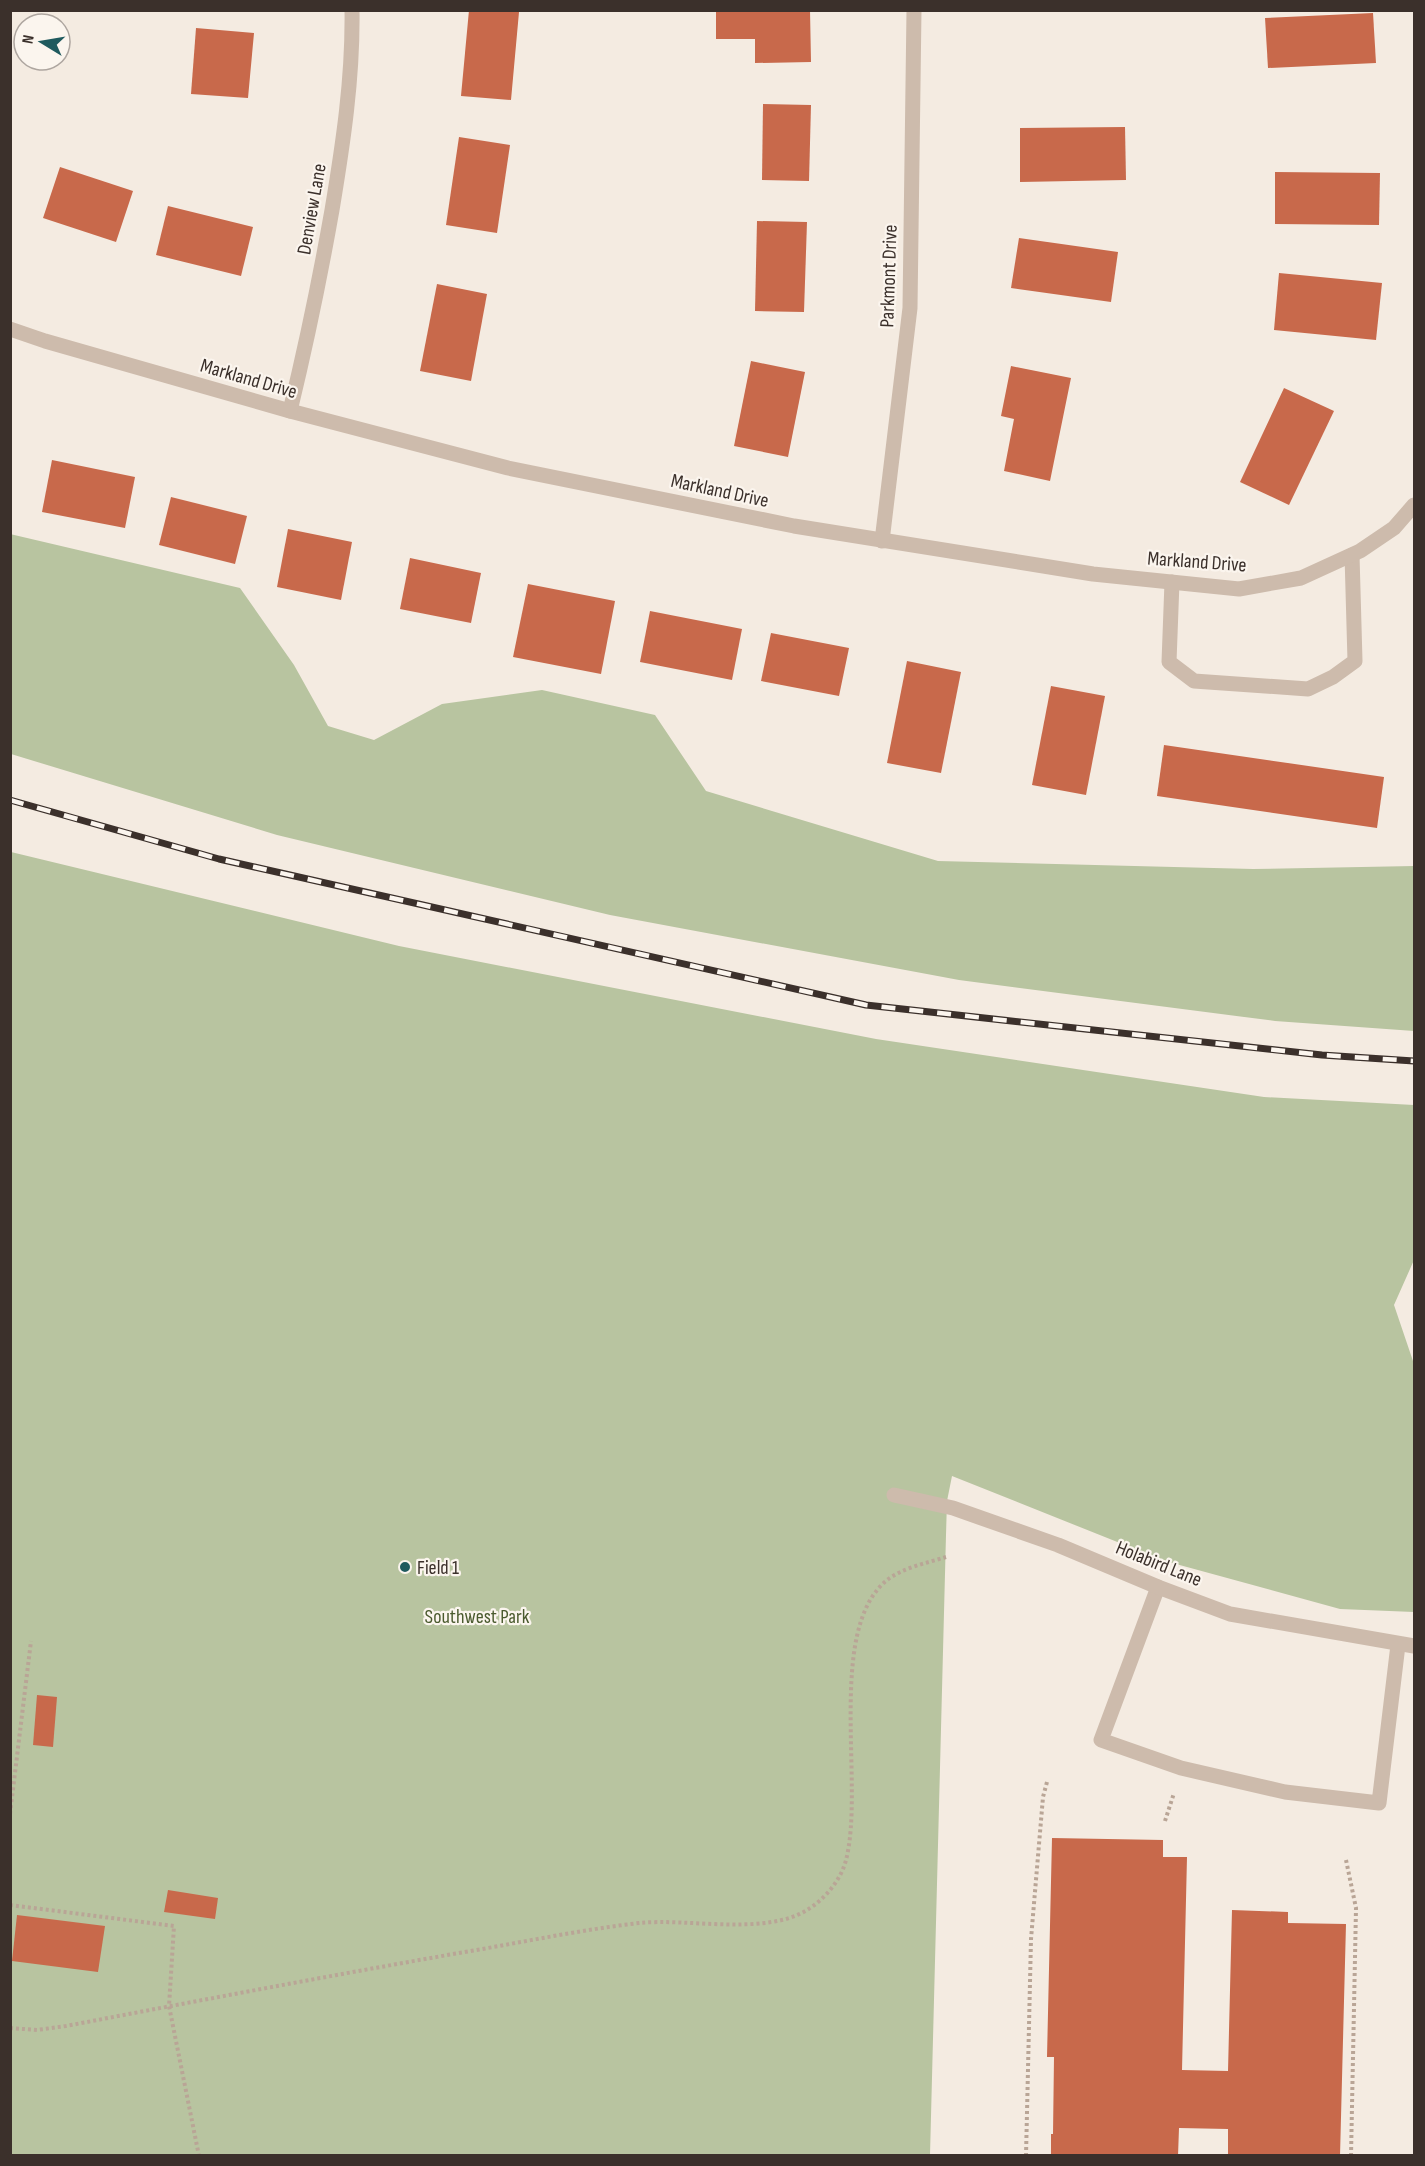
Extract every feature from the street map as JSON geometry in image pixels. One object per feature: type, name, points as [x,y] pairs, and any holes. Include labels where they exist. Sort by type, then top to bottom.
[{"type":"street","name":"Denview Lane","points":[[290,411],[316,302],[343,146],[353,47],[352,10]]},
{"type":"street","name":"Parkmont Drive","points":[[882,541],[910,308],[914,10]]},
{"type":"street","name":"Markland Drive","points":[[10,329],[290,411],[508,468],[794,526],[1093,574],[1239,589],[1301,578],[1352,555],[1394,528],[1414,505]]},
{"type":"street","points":[[1172,582],[1169,662],[1194,681],[1308,689],[1333,677],[1355,661],[1352,555]]},
{"type":"street","name":"Holabird Lane","points":[[894,1495],[953,1508],[1058,1545],[1230,1614],[1414,1646]]},
{"type":"street","points":[[1158,1587],[1101,1740],[1181,1768],[1286,1792],[1379,1803],[1398,1645]]},
{"type":"path","points":[[10,2028],[37,2030],[66,2026],[420,1960],[641,1923],[767,1923],[789,1918],[807,1910],[824,1897],[836,1883],[846,1862],[851,1832],[853,1665],[856,1635],[862,1613],[877,1589],[888,1578],[946,1557]]},
{"type":"path","points":[[10,1814],[31,1641]]},
{"type":"path","points":[[1026,2156],[1031,1939],[1043,1797],[1047,1782]]},
{"type":"path","points":[[1346,1860],[1356,1908],[1351,2156]]},
{"type":"path","points":[[10,1905],[174,1926],[170,2006],[200,2156]]},
{"type":"green space","points":[[10,534],[240,588],[294,665],[328,726],[374,740],[442,704],[542,690],[655,715],[706,791],[938,861],[1253,869],[1414,866],[1414,1031],[1275,1021],[959,980],[610,915],[277,835],[11,754]]},
{"type":"green space","name":"Southwest Park","points":[[11,852],[399,946],[876,1039],[1264,1097],[1414,1105],[1414,1260],[1394,1305],[1414,1364],[1414,1612],[1340,1609],[1165,1561],[952,1476],[947,1501],[930,2155],[11,2156]]},
{"type":"building","points":[[469,10],[519,12],[511,100],[461,96]]},
{"type":"building","points":[[716,10],[810,10],[811,62],[755,63],[755,39],[716,39]]},
{"type":"building","points":[[1373,13],[1376,63],[1268,68],[1265,18]]},
{"type":"building","points":[[196,28],[254,33],[248,98],[191,94]]},
{"type":"building","points":[[763,104],[811,105],[809,181],[762,180]]},
{"type":"building","points":[[1125,127],[1126,180],[1020,182],[1020,128]]},
{"type":"building","points":[[459,137],[510,145],[497,233],[446,225]]},
{"type":"building","points":[[60,167],[133,191],[116,242],[43,218]]},
{"type":"building","points":[[1275,172],[1380,173],[1379,225],[1275,224]]},
{"type":"building","points":[[168,206],[253,227],[241,276],[156,255]]},
{"type":"building","points":[[757,221],[807,222],[804,312],[755,311]]},
{"type":"building","points":[[1019,238],[1118,252],[1111,302],[1011,288]]},
{"type":"building","points":[[1279,273],[1382,283],[1376,340],[1274,330]]},
{"type":"building","points":[[437,284],[487,294],[471,381],[420,371]]},
{"type":"building","points":[[751,361],[805,372],[788,457],[734,446]]},
{"type":"building","points":[[1011,366],[1071,378],[1050,481],[1004,471],[1014,419],[1001,416]]},
{"type":"building","points":[[1284,388],[1334,411],[1289,505],[1240,482]]},
{"type":"building","points":[[52,460],[135,477],[125,528],[42,512]]},
{"type":"building","points":[[171,497],[247,516],[235,564],[159,545]]},
{"type":"building","points":[[288,529],[352,542],[341,600],[277,587]]},
{"type":"building","points":[[410,558],[481,573],[471,623],[400,609]]},
{"type":"building","points":[[528,584],[615,601],[601,674],[513,657]]},
{"type":"building","points":[[650,611],[742,629],[732,680],[640,662]]},
{"type":"building","points":[[771,633],[849,648],[839,696],[761,681]]},
{"type":"building","points":[[907,661],[961,672],[941,773],[887,763]]},
{"type":"building","points":[[1051,686],[1105,696],[1086,795],[1032,785]]},
{"type":"building","points":[[1164,745],[1384,777],[1377,828],[1157,796]]},
{"type":"building","points":[[37,1695],[57,1697],[53,1747],[33,1745]]},
{"type":"building","points":[[1052,1838],[1163,1840],[1163,1857],[1187,1857],[1182,2070],[1228,2071],[1232,1910],[1288,1912],[1288,1923],[1346,1924],[1340,2156],[1228,2156],[1228,2129],[1179,2128],[1178,2156],[1051,2156],[1054,2057],[1047,2057]]},
{"type":"building","points":[[168,1890],[218,1898],[215,1919],[164,1912]]},
{"type":"building","points":[[17,1915],[105,1926],[98,1972],[12,1961]]},
{"type":"railway","points":[[10,800],[219,859],[866,1005],[1322,1055],[1414,1061]]},
{"type":"place","name":"Field 1","points":[[405,1567]]}]
